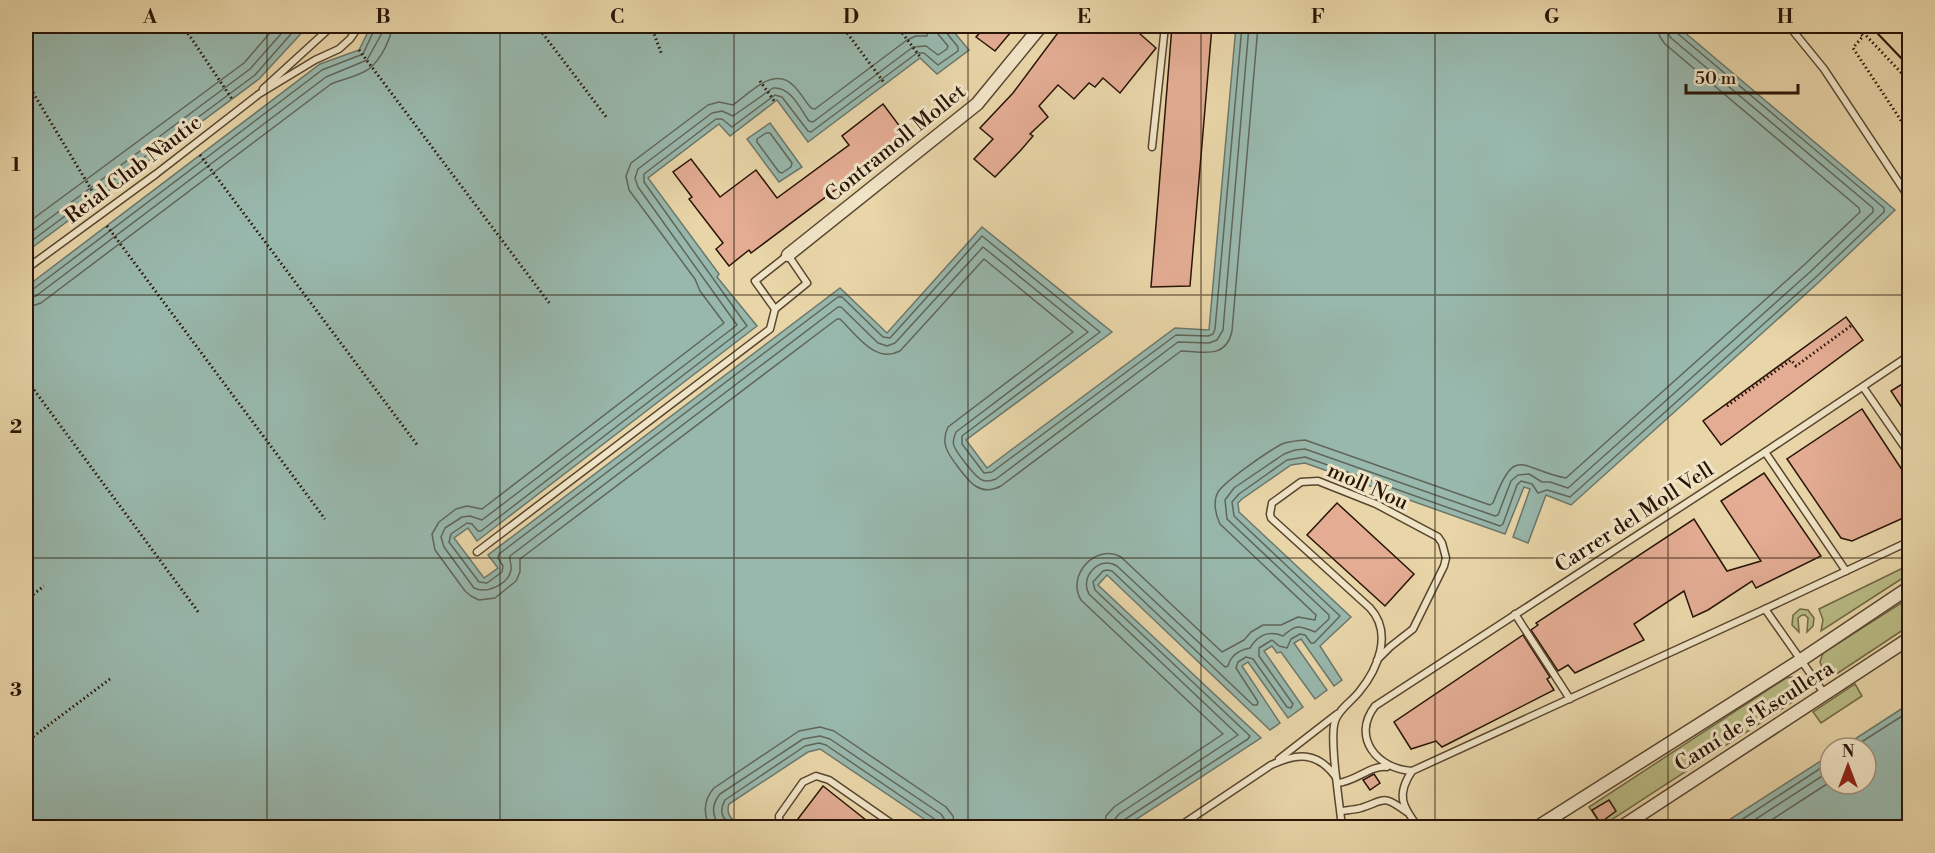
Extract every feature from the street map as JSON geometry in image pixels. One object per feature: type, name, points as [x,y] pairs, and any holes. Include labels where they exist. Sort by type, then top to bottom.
[{"type":"highway","points":[[1887,26],[1910,50]]},
{"type":"street","name":"Contramoll Mollet","points":[[788,255],[977,104],[1041,26]]},
{"type":"street","points":[[1536,828],[1552,823],[1910,587]]},
{"type":"street","name":"Camí de s'Escullera","points":[[1620,828],[1910,638]]},
{"type":"lane","points":[[259,94],[274,77],[332,26]]},
{"type":"lane","points":[[259,94],[315,60],[339,49],[359,26]]},
{"type":"lane","points":[[1152,147],[1165,26]]},
{"type":"lane","points":[[1790,26],[1824,69],[1910,199]]},
{"type":"lane","name":"Reial Club Nàutic","points":[[26,269],[156,174],[259,94]]},
{"type":"lane","points":[[477,552],[770,329],[775,309],[807,283],[788,255]]},
{"type":"lane","name":"Contramoll Mollet","points":[[775,309],[755,281],[788,255]]},
{"type":"lane","name":"Carrer del Moll Vell","points":[[1395,768],[1381,761],[1369,746],[1366,726],[1368,715],[1375,706],[1910,355]]},
{"type":"lane","points":[[1863,387],[1910,455]]},
{"type":"lane","points":[[1765,452],[1846,571]]},
{"type":"lane","name":"moll Nou","points":[[1177,828],[1271,765],[1340,711],[1369,680],[1377,660],[1382,643],[1382,630],[1375,613],[1271,518],[1272,503],[1301,482],[1312,480],[1323,482],[1376,504],[1438,537],[1445,549],[1444,566],[1413,629],[1377,660]]},
{"type":"lane","points":[[1338,783],[1352,780],[1378,767],[1412,771],[1910,541]]},
{"type":"lane","points":[[1766,609],[1824,693]]},
{"type":"lane","points":[[1515,614],[1570,699]]},
{"type":"lane","points":[[1340,711],[1334,730],[1342,828]]},
{"type":"lane","name":"moll Nou","points":[[1271,765],[1293,756],[1312,757],[1331,770],[1338,783]]},
{"type":"lane","points":[[1412,771],[1403,788],[1402,797],[1407,812],[1419,828]]},
{"type":"lane","points":[[780,828],[778,820],[782,809],[803,782],[816,776],[829,780],[898,828]]},
{"type":"lane","points":[[1341,811],[1358,809],[1382,800],[1393,803],[1407,812]]},
{"type":"path","points":[[183,26],[231,99]]},
{"type":"path","points":[[537,26],[607,118]]},
{"type":"path","points":[[651,26],[662,55]]},
{"type":"path","points":[[842,26],[885,84]]},
{"type":"path","points":[[897,26],[921,58]]},
{"type":"path","points":[[1851,26],[1863,36],[1853,48],[1910,134]]},
{"type":"path","points":[[1857,26],[1910,81]]},
{"type":"path","points":[[359,50],[550,304]]},
{"type":"path","points":[[26,81],[97,199]]},
{"type":"path","points":[[760,81],[775,102]]},
{"type":"path","points":[[200,155],[418,446]]},
{"type":"path","points":[[107,226],[326,519]]},
{"type":"path","points":[[1727,406],[1791,360],[1796,366],[1852,325]]},
{"type":"path","points":[[26,379],[199,613]]},
{"type":"path","points":[[26,600],[44,586]]},
{"type":"path","points":[[26,742],[110,679]]},
{"type":"green space","points":[[1909,565],[1909,574],[1821,631],[1823,620],[1819,609]]},
{"type":"green space","points":[[1909,598],[1909,626],[1838,673],[1831,674],[1823,670],[1820,662],[1823,653]]},
{"type":"green space","points":[[1800,609],[1808,610],[1814,618],[1813,626],[1807,632],[1808,618],[1805,615],[1798,618],[1799,632],[1792,625],[1793,615]]},
{"type":"green space","points":[[1792,677],[1802,684],[1803,690],[1800,697],[1602,826],[1589,807],[1786,678]]},
{"type":"green space","points":[[1855,684],[1862,696],[1821,723],[1813,712]]},
{"type":"water","points":[[26,26],[308,26],[259,79],[26,252]]},
{"type":"water","points":[[371,26],[949,26],[969,50],[937,74],[920,58],[808,142],[777,100],[730,136],[719,124],[648,178],[719,274],[717,277],[757,326],[477,541],[468,528],[454,538],[484,578],[498,568],[488,555],[840,288],[887,333],[982,227],[1112,332],[966,440],[987,468],[1175,328],[1209,330],[1236,26],[1677,26],[1895,210],[1819,282],[1571,505],[1546,495],[1528,543],[1513,537],[1530,489],[1524,487],[1505,534],[1305,463],[1291,465],[1242,499],[1238,503],[1239,512],[1351,617],[1320,646],[1342,680],[1334,686],[1301,639],[1294,643],[1327,690],[1315,699],[1281,652],[1277,653],[1272,646],[1264,651],[1303,707],[1288,718],[1248,662],[1242,666],[1280,723],[1270,730],[1107,575],[1098,585],[1261,738],[1123,828],[936,827],[820,749],[808,752],[729,804],[729,815],[742,827],[26,827],[26,287],[320,64],[359,50]]},
{"type":"water","points":[[770,123],[802,167],[779,182],[747,139]]},
{"type":"water","points":[[1909,704],[1909,827],[1718,827],[1818,763],[1818,796],[1878,796],[1878,736],[1860,736]]},
{"type":"building","points":[[986,26],[1016,26],[995,51],[976,37]]},
{"type":"building","points":[[1063,26],[1131,26],[1156,48],[1120,93],[1103,78],[1095,87],[1089,83],[1074,99],[1058,85],[1039,106],[1048,117],[1030,134],[1033,136],[995,177],[974,159],[993,139],[980,128],[1013,93]]},
{"type":"building","points":[[1172,26],[1212,26],[1190,286],[1151,287]]},
{"type":"building","points":[[883,104],[907,136],[751,253],[749,250],[729,266],[716,249],[723,243],[689,199],[692,197],[673,172],[691,159],[720,197],[756,170],[777,198],[849,145],[842,136]]},
{"type":"building","points":[[1846,317],[1863,340],[1721,445],[1703,421]]},
{"type":"building","points":[[1910,379],[1910,420],[1891,391]]},
{"type":"building","points":[[1862,409],[1910,482],[1910,515],[1852,541],[1841,538],[1787,459]]},
{"type":"building","points":[[1764,473],[1821,556],[1756,588],[1752,581],[1708,610],[1693,617],[1684,591],[1634,624],[1644,640],[1575,673],[1568,665],[1558,671],[1531,630],[1538,625],[1536,623],[1694,519],[1727,571],[1761,561],[1721,501]]},
{"type":"building","points":[[1337,503],[1414,574],[1385,606],[1307,535]]},
{"type":"building","points":[[1523,635],[1550,677],[1547,679],[1554,690],[1442,747],[1436,741],[1411,749],[1394,722]]},
{"type":"building","points":[[1374,774],[1380,783],[1370,790],[1363,780]]},
{"type":"building","points":[[823,786],[876,828],[791,828]]},
{"type":"building","points":[[1609,800],[1616,811],[1600,823],[1592,810]]}]
